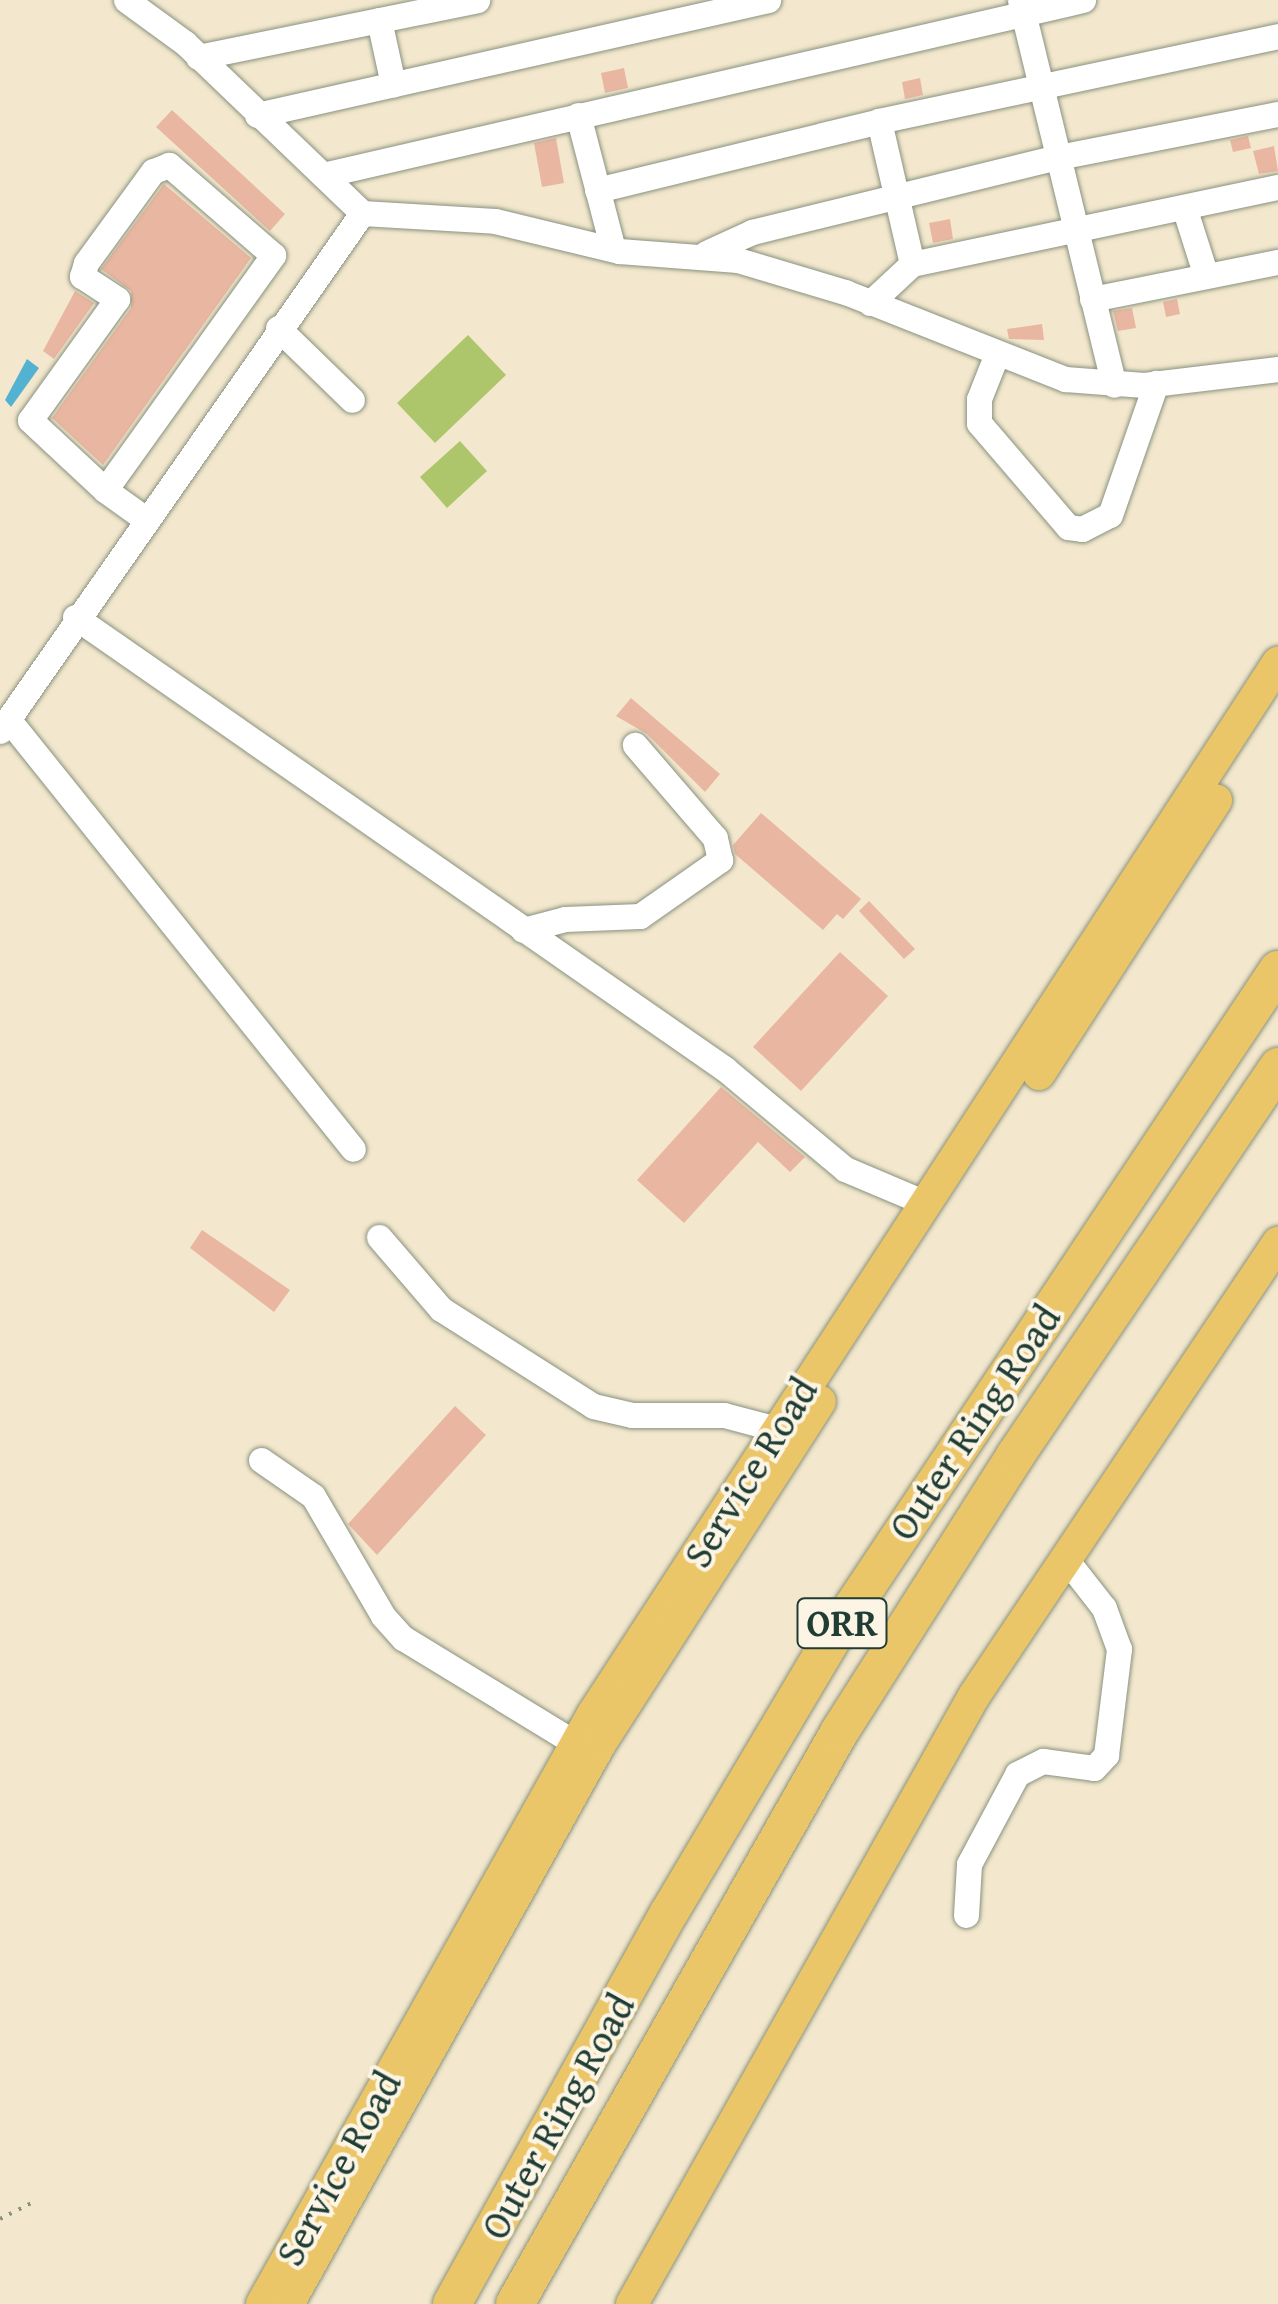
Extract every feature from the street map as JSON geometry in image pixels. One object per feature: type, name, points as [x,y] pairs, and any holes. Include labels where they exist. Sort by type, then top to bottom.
[{"type":"highway","name":"Outer Ring Road","points":[[452,2304],[686,1884],[836,1632],[1278,970]]},
{"type":"highway","name":"Outer Ring Road","points":[[515,2304],[840,1731],[988,1497],[1278,1067]]},
{"type":"main road","name":"Service Road","points":[[262,2304],[575,1743],[923,1202],[1064,1000],[1278,663]]},
{"type":"main road","points":[[288,2304],[616,1717],[946,1206],[1082,1014],[1278,704]]},
{"type":"main road","points":[[632,2304],[828,1947],[974,1696],[1278,1243]]},
{"type":"street","points":[[128,0],[198,57],[362,213],[496,221],[612,250],[706,253],[790,273],[1065,380],[1114,385],[1156,383],[1278,369]]},
{"type":"street","points":[[198,57],[478,0]]},
{"type":"street","points":[[257,115],[768,0]]},
{"type":"street","points":[[323,175],[1021,6],[1082,0]]},
{"type":"street","points":[[1021,6],[1114,385]]},
{"type":"street","points":[[379,20],[393,84]]},
{"type":"street","points":[[597,190],[880,120],[1278,36]]},
{"type":"street","points":[[706,253],[752,232],[1058,157],[1278,114]]},
{"type":"street","points":[[578,115],[612,250]]},
{"type":"street","points":[[880,120],[912,264]]},
{"type":"street","points":[[105,490],[273,255],[168,165],[153,172],[82,271],[117,299],[30,420],[105,490],[144,518]]},
{"type":"street","points":[[870,302],[912,264],[1278,187]]},
{"type":"street","points":[[1184,207],[1206,276]]},
{"type":"street","points":[[352,1149],[4,725],[75,616],[362,213]]},
{"type":"street","points":[[1092,299],[1278,262]]},
{"type":"street","points":[[278,328],[352,400]]},
{"type":"street","points":[[996,356],[979,399],[979,423],[1068,527],[1082,529],[1110,515],[1156,383]]},
{"type":"street","points":[[75,616],[725,1069],[845,1169],[923,1202]]},
{"type":"street","points":[[523,930],[564,919],[640,916],[720,860],[715,838],[634,746]]},
{"type":"street","points":[[379,1238],[441,1309],[593,1406],[632,1415],[724,1415],[777,1429]]},
{"type":"street","points":[[261,1460],[313,1496],[383,1616],[403,1638],[575,1743]]},
{"type":"street","points":[[966,1915],[969,1864],[1017,1774],[1044,1761],[1094,1768],[1106,1756],[1119,1650],[1104,1608],[1065,1558]]},
{"type":"path","points":[[0,2219],[34,2202]]},
{"type":"green space","points":[[468,335],[506,375],[435,443],[397,403]]},
{"type":"green space","points":[[460,441],[487,471],[447,508],[420,477]]},
{"type":"water","points":[[27,359],[39,368],[11,407],[5,400]]},
{"type":"building","points":[[624,68],[628,88],[605,93],[601,73]]},
{"type":"building","points":[[920,78],[923,95],[905,99],[902,82]]},
{"type":"building","points":[[172,110],[285,214],[270,231],[156,127]]},
{"type":"building","points":[[1248,136],[1251,148],[1233,152],[1230,140]]},
{"type":"building","points":[[556,138],[564,183],[542,187],[534,143]]},
{"type":"building","points":[[1274,146],[1278,171],[1259,174],[1253,151]]},
{"type":"building","points":[[164,184],[251,258],[103,465],[52,418],[131,308],[131,291],[101,269]]},
{"type":"building","points":[[950,219],[953,239],[933,243],[929,223]]},
{"type":"building","points":[[75,291],[94,303],[54,359],[43,351]]},
{"type":"building","points":[[1177,299],[1180,314],[1166,317],[1163,302]]},
{"type":"building","points":[[1132,308],[1136,328],[1118,331],[1113,311]]},
{"type":"building","points":[[1042,324],[1044,340],[1009,339],[1007,329]]},
{"type":"building","points":[[631,698],[720,774],[705,792],[647,734],[616,716]]},
{"type":"building","points":[[761,813],[861,899],[843,919],[837,914],[823,930],[735,854],[733,845]]},
{"type":"building","points":[[869,901],[915,949],[904,959],[859,911]]},
{"type":"building","points":[[840,952],[888,996],[801,1091],[753,1047]]},
{"type":"building","points":[[721,1087],[805,1157],[790,1172],[758,1142],[684,1223],[637,1180]]},
{"type":"building","points":[[202,1230],[290,1290],[274,1312],[190,1248]]},
{"type":"building","points":[[455,1406],[486,1435],[377,1555],[348,1524]]}]
